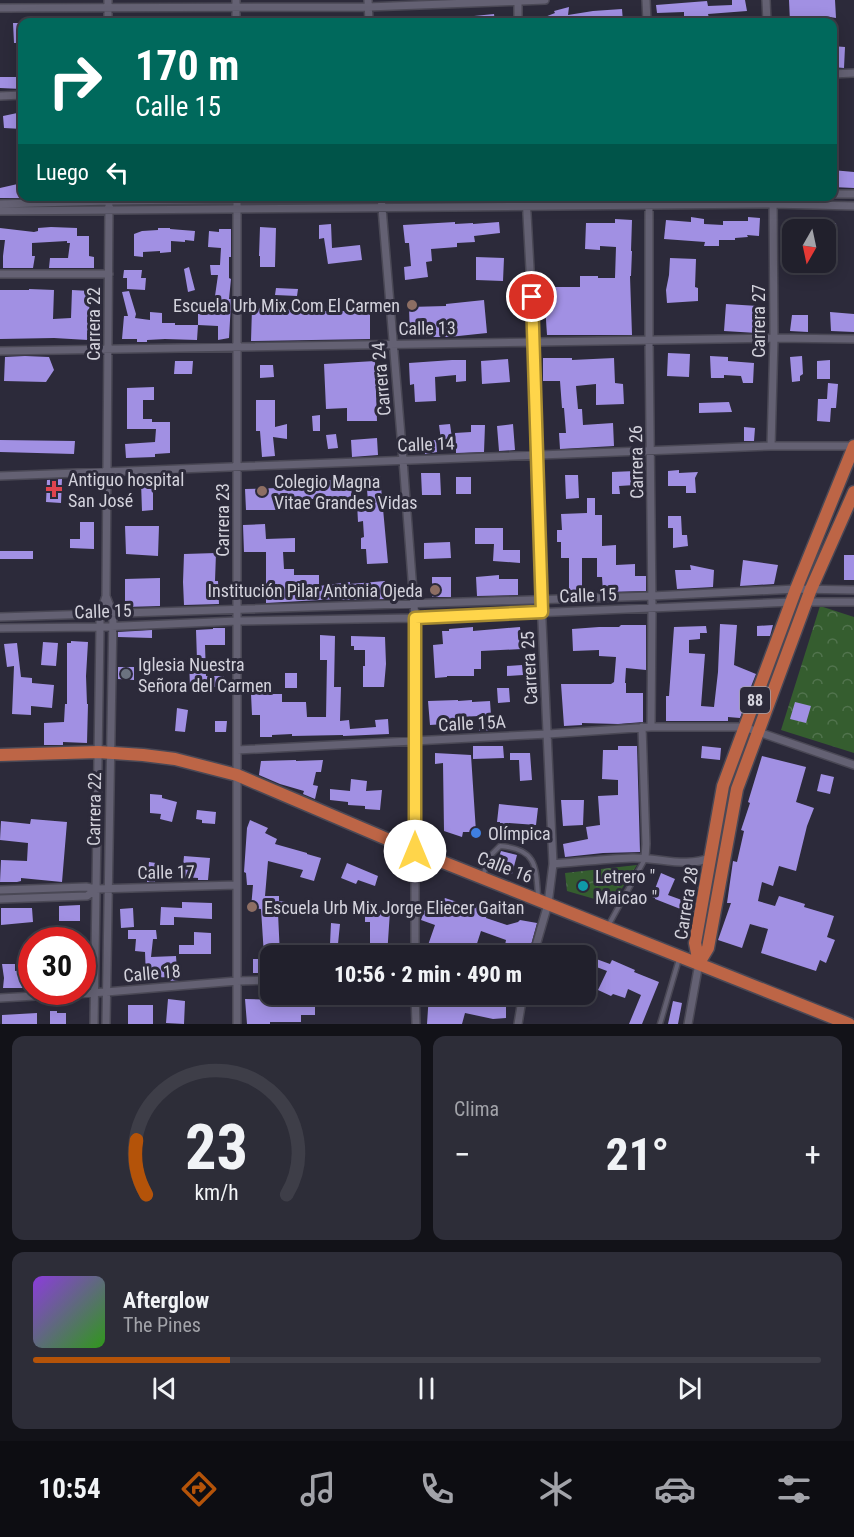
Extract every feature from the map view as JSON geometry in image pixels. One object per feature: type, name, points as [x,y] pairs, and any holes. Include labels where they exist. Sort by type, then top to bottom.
[{"type":"highway","name":"Carrera 28","points":[[699,963],[696,943],[723,786],[794,595],[854,446]]},
{"type":"highway","name":"Carrera 28","points":[[699,963],[708,948],[737,789],[811,589],[854,492]]},
{"type":"highway","name":"Calle 16","points":[[0,754],[104,752],[143,755],[175,759],[237,775],[415,851],[849,1024]]},
{"type":"street","points":[[108,0],[108,18]]},
{"type":"street","points":[[0,8],[545,0]]},
{"type":"street","points":[[646,0],[647,18]]},
{"type":"street","points":[[766,0],[767,18]]},
{"type":"street","points":[[518,1],[518,18]]},
{"type":"street","points":[[368,3],[369,18]]},
{"type":"street","points":[[837,74],[854,74]]},
{"type":"street","points":[[0,96],[18,95]]},
{"type":"street","points":[[837,194],[854,194]]},
{"type":"street","points":[[0,204],[46,201]]},
{"type":"street","name":"Carrera 22","points":[[106,1024],[108,888],[100,614],[106,596],[109,201]]},
{"type":"street","name":"Carrera 23","points":[[237,201],[237,1024]]},
{"type":"street","name":"Carrera 24","points":[[381,201],[415,618],[415,945]]},
{"type":"street","name":"Carrera 25","points":[[526,201],[534,342],[541,599],[553,864],[535,945]]},
{"type":"street","name":"Carrera 26","points":[[650,201],[651,727]]},
{"type":"street","points":[[0,211],[650,206],[752,201]]},
{"type":"street","name":"Carrera 27","points":[[771,446],[774,338],[773,201]]},
{"type":"street","points":[[786,201],[854,206]]},
{"type":"street","points":[[0,274],[109,274]]},
{"type":"street","name":"Calle 13","points":[[0,351],[774,338],[854,339]]},
{"type":"street","name":"Calle 14","points":[[0,476],[771,446],[854,446]]},
{"type":"street","name":"Calle 15","points":[[0,628],[415,618],[652,608],[794,595],[811,589],[854,590]]},
{"type":"street","name":"Calle 15","points":[[0,617],[652,596],[794,595],[806,602],[854,602]]},
{"type":"street","name":"Carrera 22","points":[[96,927],[113,614],[106,596]]},
{"type":"street","name":"Calle 15A","points":[[237,750],[651,727],[744,727]]},
{"type":"street","points":[[744,727],[854,765]]},
{"type":"street","points":[[642,728],[645,858]]},
{"type":"street","points":[[553,864],[645,858],[702,862],[711,857]]},
{"type":"street","name":"Calle 17","points":[[0,890],[86,886],[96,889],[237,885]]},
{"type":"street","name":"Calle 17","points":[[0,899],[87,896],[96,889]]},
{"type":"street","points":[[688,1024],[699,963]]},
{"type":"street","name":"Calle 18","points":[[96,992],[260,980]]},
{"type":"street","name":"Calle 18","points":[[0,998],[18,997]]},
{"type":"street","name":"Carrera 22","points":[[94,1024],[95,1005]]},
{"type":"street","points":[[416,1005],[416,1024]]},
{"type":"street","points":[[518,1024],[521,1005]]},
{"type":"lane","points":[[483,878],[488,858],[500,846],[514,847],[528,855],[537,869],[543,902]]},
{"type":"lane","points":[[607,927],[645,858]]},
{"type":"lane","points":[[660,1024],[680,956]]},
{"type":"green space","points":[[820,606],[854,617],[854,753],[781,730]]},
{"type":"green space","points":[[637,865],[612,904],[567,891],[565,873]]},
{"type":"building","points":[[732,0],[745,0],[747,11],[708,14],[709,18],[684,18],[684,12],[657,13],[656,5],[707,1],[708,6],[732,5]]},
{"type":"building","points":[[789,0],[835,0],[836,18],[824,16],[824,18],[790,18]]},
{"type":"building","points":[[569,7],[568,15],[622,9],[623,18],[542,18],[555,13],[554,11]]},
{"type":"building","points":[[494,14],[494,18],[464,18]]},
{"type":"building","points":[[13,23],[18,23],[18,43],[14,43]]},
{"type":"building","points":[[837,46],[845,47],[844,68],[837,67]]},
{"type":"building","points":[[0,77],[18,77],[18,89],[0,88]]},
{"type":"building","points":[[18,113],[18,129],[4,128],[3,116]]},
{"type":"building","points":[[837,170],[854,172],[854,188],[837,187]]},
{"type":"building","points":[[18,184],[18,198],[0,198],[0,188]]},
{"type":"building","points":[[691,217],[704,219],[704,224],[723,225],[723,221],[748,221],[748,217],[760,218],[759,236],[747,235],[748,237],[735,238],[735,240],[719,240],[719,246],[704,246],[705,242],[664,239],[666,220],[691,222]]},
{"type":"building","points":[[615,219],[632,220],[630,276],[632,335],[547,335],[546,287],[580,287],[580,276],[615,278],[616,247],[600,246],[600,250],[585,249],[586,223],[615,223]]},
{"type":"building","points":[[455,222],[455,224],[473,224],[499,222],[500,233],[474,236],[475,242],[457,243],[457,247],[431,249],[432,261],[426,262],[428,277],[405,280],[404,267],[411,266],[409,243],[405,243],[403,225]]},
{"type":"building","points":[[331,224],[332,248],[360,245],[362,260],[328,264],[324,238],[319,239],[319,225]]},
{"type":"building","points":[[260,227],[276,228],[275,267],[260,267]]},
{"type":"building","points":[[0,228],[34,232],[38,231],[38,228],[77,228],[77,236],[89,236],[89,256],[94,257],[94,268],[49,268],[50,258],[68,258],[70,243],[67,241],[32,243],[32,256],[35,256],[33,268],[3,268],[5,240],[0,240]]},
{"type":"building","points":[[158,228],[195,231],[194,241],[171,241],[171,252],[143,252],[143,257],[134,256],[134,234],[158,230]]},
{"type":"building","points":[[219,229],[231,229],[229,299],[231,303],[229,338],[218,340],[218,326],[198,325],[198,314],[216,314],[215,296],[218,275],[211,275],[210,265],[220,265],[221,248],[208,247],[209,231],[219,232]]},
{"type":"building","points":[[476,257],[504,258],[503,281],[476,280]]},
{"type":"building","points":[[670,258],[696,259],[695,287],[698,288],[698,301],[667,303],[666,290]]},
{"type":"building","points":[[189,267],[195,290],[188,292],[184,269]]},
{"type":"building","points":[[124,270],[142,270],[141,278],[146,278],[145,290],[127,289],[127,278],[123,278]]},
{"type":"building","points":[[276,288],[298,289],[297,296],[275,295]]},
{"type":"building","points":[[0,290],[54,290],[53,319],[71,318],[72,290],[90,291],[88,340],[0,339]]},
{"type":"building","points":[[129,291],[136,314],[135,318],[150,320],[150,312],[162,313],[162,323],[198,325],[197,340],[165,339],[137,342],[137,339],[122,339],[124,316],[128,316],[122,292]]},
{"type":"building","points":[[484,300],[487,333],[449,337],[410,337],[409,307],[446,306],[446,304]]},
{"type":"building","points":[[726,304],[758,306],[757,333],[724,331]]},
{"type":"building","points":[[252,308],[370,311],[370,339],[251,341]]},
{"type":"building","points":[[830,312],[854,314],[854,332],[831,331]]},
{"type":"building","points":[[792,315],[808,315],[808,332],[790,331]]},
{"type":"building","points":[[668,353],[690,354],[689,377],[667,376]]},
{"type":"building","points":[[710,356],[728,357],[728,361],[754,363],[753,383],[743,383],[741,376],[724,375],[724,378],[711,378]]},
{"type":"building","points":[[802,356],[803,374],[800,376],[800,381],[792,382],[790,357]]},
{"type":"building","points":[[5,357],[49,357],[54,370],[46,382],[4,381]]},
{"type":"building","points":[[543,358],[572,358],[572,360],[614,358],[615,383],[623,384],[624,404],[596,405],[596,384],[576,386],[578,409],[582,409],[583,425],[613,423],[614,446],[560,449],[559,433],[566,433],[560,381],[543,381]]},
{"type":"building","points":[[508,359],[510,382],[482,384],[481,361]]},
{"type":"building","points":[[466,360],[466,381],[456,382],[456,375],[435,377],[436,401],[415,402],[414,384],[410,385],[409,363]]},
{"type":"building","points":[[830,360],[830,379],[817,379],[817,361]]},
{"type":"building","points":[[175,361],[193,361],[192,374],[174,374]]},
{"type":"building","points":[[375,361],[377,421],[347,421],[347,408],[326,409],[324,364]]},
{"type":"building","points":[[260,365],[273,365],[274,377],[260,378]]},
{"type":"building","points":[[828,383],[838,384],[836,408],[831,408],[830,422],[817,421],[818,399],[827,399]]},
{"type":"building","points":[[154,387],[154,400],[143,400],[143,419],[152,419],[152,422],[170,422],[170,453],[155,454],[155,457],[126,458],[125,444],[155,442],[156,429],[127,429],[127,388]]},
{"type":"building","points":[[256,400],[275,400],[275,427],[287,424],[287,439],[273,437],[275,456],[262,457],[260,431],[256,431]]},
{"type":"building","points":[[729,402],[732,412],[699,413],[699,403]]},
{"type":"building","points":[[320,415],[320,431],[313,431],[312,416]]},
{"type":"building","points":[[450,424],[452,438],[441,440],[439,425]]},
{"type":"building","points":[[513,424],[515,450],[499,451],[497,426]]},
{"type":"building","points":[[471,425],[485,425],[484,452],[456,453],[455,433],[471,432]]},
{"type":"building","points":[[744,427],[755,428],[754,441],[744,441]]},
{"type":"building","points":[[336,434],[338,448],[328,449],[326,435]]},
{"type":"building","points":[[377,438],[378,455],[352,457],[351,440]]},
{"type":"building","points":[[0,440],[75,441],[74,454],[0,452]]},
{"type":"building","points":[[436,440],[437,452],[425,454],[423,441]]},
{"type":"building","points":[[679,470],[679,473],[698,472],[695,478],[696,493],[686,493],[686,486],[668,486],[668,471]]},
{"type":"building","points":[[635,471],[635,485],[619,486],[620,494],[612,494],[612,472]]},
{"type":"building","points":[[421,473],[440,473],[441,495],[422,495]]},
{"type":"building","points":[[565,475],[578,475],[579,498],[566,499]]},
{"type":"building","points":[[380,476],[388,563],[367,564],[366,549],[361,549],[361,538],[364,537],[363,521],[358,522],[357,503],[368,502],[366,477]]},
{"type":"building","points":[[456,477],[471,477],[471,494],[456,494]]},
{"type":"building","points":[[62,479],[61,503],[46,502],[47,480]]},
{"type":"building","points":[[351,480],[352,503],[336,504],[335,499],[306,499],[306,510],[292,511],[292,506],[277,508],[277,510],[246,510],[245,489],[279,488],[279,481]]},
{"type":"building","points":[[141,482],[153,482],[153,510],[142,511]]},
{"type":"building","points":[[587,498],[595,498],[595,515],[602,515],[602,546],[616,545],[616,565],[635,564],[635,576],[646,576],[646,591],[603,592],[602,577],[597,577],[597,558],[582,558],[582,593],[569,593],[569,558],[561,558],[561,542],[557,542],[557,530],[562,530],[561,514],[587,513]]},
{"type":"building","points":[[668,516],[681,516],[682,535],[687,535],[688,546],[673,548],[673,528],[668,528]]},
{"type":"building","points":[[80,522],[94,522],[94,549],[70,548],[70,539],[80,539]]},
{"type":"building","points":[[265,524],[266,539],[295,538],[295,552],[283,552],[284,569],[294,569],[294,575],[319,575],[319,586],[385,581],[386,599],[266,603],[266,552],[244,552],[243,525]]},
{"type":"building","points":[[125,526],[159,526],[158,556],[126,554]]},
{"type":"building","points":[[475,528],[503,528],[503,550],[520,550],[520,563],[493,561],[494,544],[475,544]]},
{"type":"building","points":[[450,542],[451,558],[424,559],[424,543]]},
{"type":"building","points":[[0,551],[33,551],[33,559],[0,559]]},
{"type":"building","points":[[216,553],[215,581],[218,581],[219,604],[184,605],[184,554]]},
{"type":"building","points":[[844,555],[854,555],[854,580],[844,580]]},
{"type":"building","points":[[743,560],[778,565],[774,584],[740,586]]},
{"type":"building","points":[[690,565],[714,570],[713,587],[677,589],[675,570],[691,570]]},
{"type":"building","points":[[499,575],[499,579],[518,579],[518,595],[477,596],[476,577]]},
{"type":"building","points":[[432,577],[451,577],[451,597],[432,597]]},
{"type":"building","points":[[160,578],[160,606],[125,607],[125,579]]},
{"type":"building","points":[[720,624],[737,625],[734,665],[756,674],[747,693],[740,718],[728,717],[728,721],[666,721],[666,696],[669,696],[674,627],[706,626],[707,633],[700,633],[700,639],[689,640],[689,653],[705,654],[701,706],[714,707]]},
{"type":"building","points":[[621,625],[646,625],[646,670],[626,668],[625,683],[626,693],[643,693],[643,722],[582,723],[582,725],[564,726],[561,684],[611,684],[614,682],[616,657],[599,656],[599,650],[573,651],[572,629],[619,627]]},
{"type":"building","points":[[773,625],[770,636],[757,636],[757,626]]},
{"type":"building","points":[[473,627],[473,631],[520,627],[522,649],[481,651],[481,669],[474,669],[474,676],[435,678],[433,645],[443,644],[442,631]]},
{"type":"building","points":[[225,628],[225,645],[205,645],[206,676],[224,676],[224,687],[190,687],[189,660],[197,660],[196,630]]},
{"type":"building","points":[[152,630],[152,638],[118,637],[118,632]]},
{"type":"building","points":[[320,635],[335,636],[334,687],[341,687],[340,721],[349,720],[350,729],[376,727],[375,720],[388,719],[389,734],[292,736],[292,734],[260,737],[260,715],[252,715],[251,694],[282,694],[282,702],[306,702],[307,717],[326,717],[327,660],[320,660]]},
{"type":"building","points":[[351,636],[385,637],[384,687],[363,687],[365,650],[354,650],[354,646],[351,646]]},
{"type":"building","points":[[71,641],[88,642],[87,743],[63,742],[63,745],[44,745],[44,723],[64,722],[65,704],[67,704],[67,643]]},
{"type":"building","points":[[43,642],[58,643],[56,666],[41,665]]},
{"type":"building","points":[[17,643],[21,677],[32,678],[32,683],[54,685],[52,708],[31,706],[31,715],[12,714],[14,666],[7,667],[4,644]]},
{"type":"building","points":[[522,665],[523,675],[507,676],[507,666]]},
{"type":"building","points":[[118,667],[134,667],[134,680],[118,679]]},
{"type":"building","points":[[285,673],[297,673],[297,688],[285,688]]},
{"type":"building","points":[[497,688],[509,688],[510,702],[498,703]]},
{"type":"building","points":[[428,701],[490,701],[492,730],[479,731],[479,716],[459,717],[460,723],[430,725]]},
{"type":"building","points":[[795,702],[811,706],[806,723],[790,719]]},
{"type":"building","points":[[177,708],[188,710],[185,732],[175,731]]},
{"type":"building","points":[[215,721],[227,721],[226,732],[215,732]]},
{"type":"building","points":[[473,746],[503,746],[504,758],[473,759]]},
{"type":"building","points":[[618,746],[637,746],[640,852],[565,857],[563,844],[588,839],[586,827],[600,825],[598,796],[618,795],[618,780],[602,779],[603,750],[618,750]]},
{"type":"building","points":[[702,746],[721,748],[720,760],[701,758]]},
{"type":"building","points":[[435,753],[471,755],[476,832],[463,832],[462,837],[444,831],[443,763],[435,764]]},
{"type":"building","points":[[510,753],[530,753],[532,780],[520,781],[519,760],[510,760]]},
{"type":"building","points":[[762,756],[806,767],[796,802],[814,808],[796,871],[779,866],[773,886],[762,882],[758,901],[775,906],[779,896],[834,916],[827,937],[835,940],[826,963],[820,960],[816,971],[761,953],[768,929],[750,924],[742,948],[718,940],[731,903],[727,903],[733,861],[737,862],[744,831],[741,830]]},
{"type":"building","points":[[323,760],[321,772],[316,772],[313,785],[318,786],[315,799],[303,794],[304,791],[259,775],[261,761]]},
{"type":"building","points":[[821,774],[834,777],[830,794],[817,791]]},
{"type":"building","points":[[351,779],[367,781],[366,791],[382,790],[380,810],[365,809],[365,806],[348,805],[348,802],[330,800],[330,789],[350,791]]},
{"type":"building","points":[[150,794],[162,795],[162,798],[177,802],[172,822],[160,819],[161,814],[150,813]]},
{"type":"building","points":[[561,800],[584,800],[583,825],[563,826]]},
{"type":"building","points":[[499,804],[538,808],[536,825],[509,823],[509,840],[500,840],[500,822],[497,822]]},
{"type":"building","points":[[197,810],[216,812],[215,824],[202,823],[202,820],[196,819]]},
{"type":"building","points":[[31,819],[67,822],[62,882],[21,878],[21,881],[17,882],[0,882],[1,860],[27,861],[28,843],[0,840],[1,821],[30,824]]},
{"type":"building","points":[[250,820],[268,828],[265,833],[277,839],[275,844],[321,858],[314,881],[300,877],[303,870],[268,861],[265,896],[279,896],[279,901],[287,902],[285,914],[278,913],[279,945],[263,945],[261,909],[251,908],[253,885],[247,885],[244,872],[247,828]]},
{"type":"building","points":[[501,851],[517,855],[512,874],[495,869]]},
{"type":"building","points":[[184,856],[210,858],[208,880],[182,877]]},
{"type":"building","points":[[149,862],[156,863],[155,882],[147,882]]},
{"type":"building","points":[[347,863],[378,876],[375,886],[358,880],[356,884],[341,878]]},
{"type":"building","points":[[661,873],[675,879],[668,895],[690,903],[687,909],[683,910],[652,897]]},
{"type":"building","points":[[429,898],[443,902],[445,898],[475,908],[475,905],[488,909],[486,918],[507,925],[520,920],[537,923],[531,945],[505,945],[506,940],[481,931],[477,945],[428,945],[435,925],[421,920]]},
{"type":"building","points":[[182,902],[212,903],[212,919],[174,917],[174,925],[160,925],[161,907],[182,908]]},
{"type":"building","points":[[80,905],[80,921],[59,921],[59,906]]},
{"type":"building","points":[[1,908],[32,908],[33,922],[1,925]]},
{"type":"building","points":[[133,908],[134,927],[121,928],[120,909]]},
{"type":"building","points":[[365,911],[390,911],[388,945],[370,945],[370,922],[365,922]]},
{"type":"building","points":[[331,923],[340,924],[338,944],[341,945],[315,945],[330,944]]},
{"type":"building","points":[[128,930],[156,930],[157,939],[153,939],[151,957],[176,956],[179,980],[170,981],[170,977],[146,978],[145,952],[135,951],[136,939],[128,939]]},
{"type":"building","points":[[194,932],[211,933],[211,954],[179,954],[179,945],[194,945]]},
{"type":"building","points":[[253,959],[260,959],[260,973],[253,973]]},
{"type":"building","points":[[596,959],[610,964],[612,960],[659,982],[642,1024],[629,1024],[641,995],[628,989],[625,998],[613,994],[611,996],[598,990],[607,971],[596,967]]},
{"type":"building","points":[[2,964],[15,964],[15,971],[18,971],[18,988],[3,988]]},
{"type":"building","points":[[168,999],[185,1001],[184,1024],[166,1023]]},
{"type":"building","points":[[245,999],[260,999],[260,1005],[315,1005],[315,1015],[301,1015],[301,1022],[247,1024]]},
{"type":"building","points":[[673,1001],[682,1003],[678,1024],[668,1024]]},
{"type":"building","points":[[128,1005],[153,1005],[153,1024],[128,1024]]},
{"type":"building","points":[[428,1005],[506,1005],[506,1018],[493,1019],[465,1013],[462,1024],[427,1024]]},
{"type":"building","points":[[50,1011],[66,1013],[66,1024],[50,1024]]},
{"type":"building","points":[[37,1013],[37,1024],[2,1024],[2,1015]]},
{"type":"place","name":"Escuela Urb Mix Com El Carmen","points":[[412,305]]},
{"type":"place","name":"Antiguo hospital San José","points":[[54,489]]},
{"type":"place","name":"Colegio Magna Vitae Grandes Vidas","points":[[262,491]]},
{"type":"place","name":"Institución Pilar Antonia Ojeda","points":[[435,590]]},
{"type":"place","name":"Iglesia Nuestra Señora del Carmen","points":[[126,674]]},
{"type":"place","name":"Olímpica","points":[[476,833]]},
{"type":"place","name":"Letrero \" Maicao \"","points":[[583,886]]},
{"type":"place","name":"Escuela Urb Mix Jorge Eliecer Gaitan","points":[[252,907]]},
{"type":"route","points":[[415,851],[415,618],[542,612],[532,297]]}]
